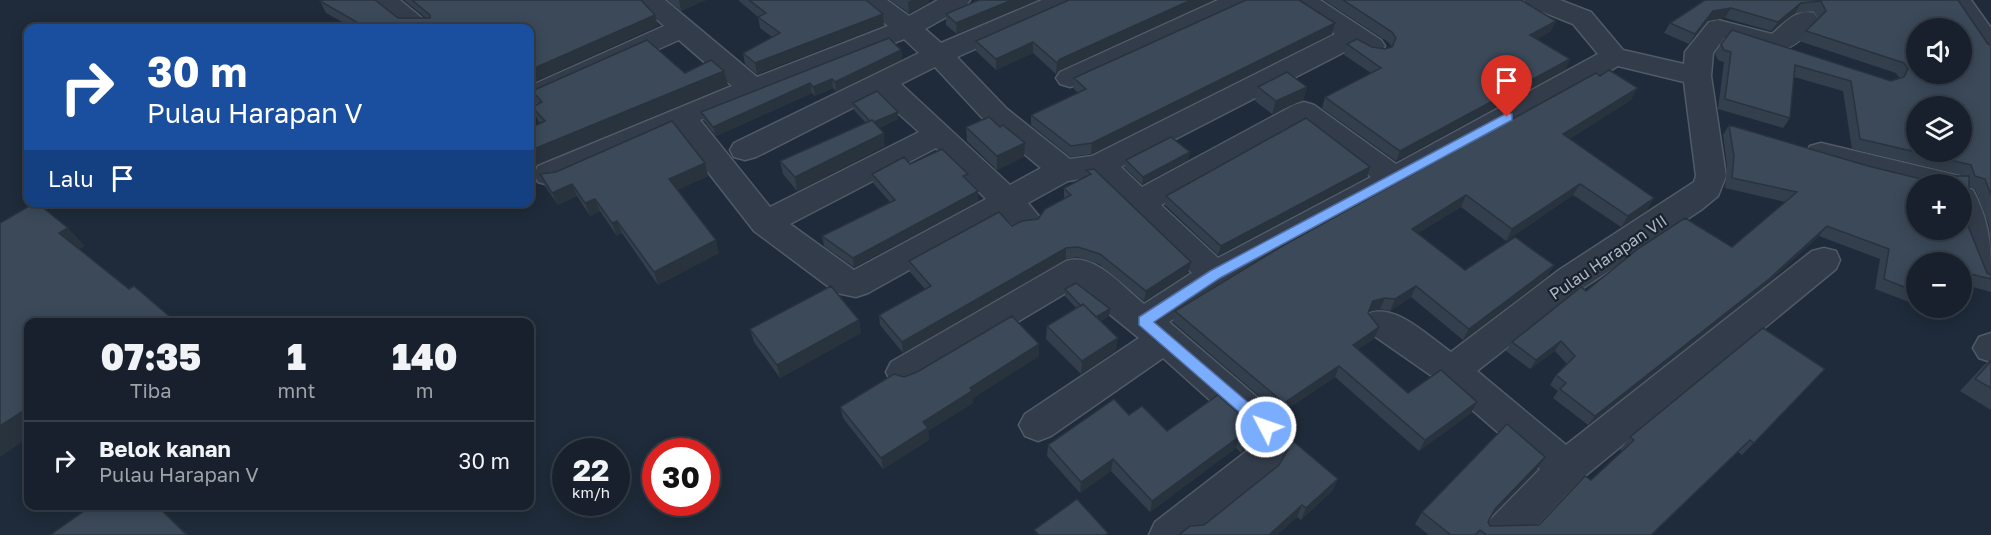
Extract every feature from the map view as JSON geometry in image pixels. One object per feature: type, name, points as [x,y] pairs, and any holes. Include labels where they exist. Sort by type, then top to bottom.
[{"type":"street","points":[[383,0],[416,24]]},
{"type":"street","points":[[649,0],[753,89]]},
{"type":"street","points":[[870,0],[908,28],[956,71],[997,116],[1063,170],[1100,165],[1366,43],[1314,2]]},
{"type":"street","points":[[549,174],[681,117],[908,28],[957,0]]},
{"type":"street","points":[[745,150],[883,84],[937,55],[1064,0]]},
{"type":"street","points":[[1070,78],[1239,0]]},
{"type":"street","points":[[1537,0],[1582,18],[1614,56],[1697,76]]},
{"type":"street","points":[[1957,1],[1991,10]]},
{"type":"street","points":[[1957,1],[1991,47]]},
{"type":"street","points":[[1809,55],[1777,44],[1814,10]]},
{"type":"street","points":[[534,95],[682,28]]},
{"type":"street","name":"Pulau Harapan VII","points":[[1452,371],[1571,279],[1707,188],[1711,166],[1697,76],[1699,52],[1718,28],[1777,44]]},
{"type":"street","points":[[1038,425],[1155,330],[1215,275],[1614,56]]},
{"type":"street","points":[[883,84],[939,134],[1015,211]]},
{"type":"street","points":[[1139,203],[1304,112],[1395,178]]},
{"type":"street","points":[[681,117],[765,224],[844,282],[856,284],[1015,211],[1063,170]]},
{"type":"street","points":[[1702,117],[1736,127]]},
{"type":"street","points":[[765,224],[939,134]]},
{"type":"street","points":[[1792,144],[1860,164],[1906,174]]},
{"type":"street","points":[[1100,165],[1215,275]]},
{"type":"street","points":[[1972,190],[1991,195]]},
{"type":"street","points":[[1972,224],[1991,273]]},
{"type":"street","points":[[1502,535],[1566,468],[1824,260]]},
{"type":"street","points":[[904,372],[1078,270],[1155,330],[1266,427],[1273,438],[1272,449],[1260,463],[1169,535]]},
{"type":"street","points":[[1382,323],[1452,371],[1566,468]]},
{"type":"building","points":[[375,0],[398,18],[430,18],[430,15],[412,0],[641,0],[655,15],[534,68],[534,24],[360,24],[320,1]]},
{"type":"building","points":[[749,0],[866,0],[883,14],[755,63],[743,53],[780,33],[758,17],[766,13]]},
{"type":"building","points":[[979,0],[1012,0],[956,23],[946,14]]},
{"type":"building","points":[[1069,0],[1191,0],[1060,59],[1057,63],[1033,42],[996,59],[976,41]]},
{"type":"building","points":[[1246,0],[1299,0],[1335,23],[1092,143],[1071,146],[1031,115],[1086,89],[1074,78]]},
{"type":"building","points":[[1343,0],[1521,0],[1556,21],[1530,35],[1570,59],[1400,151],[1325,97],[1381,68],[1347,44],[1357,39],[1372,47],[1385,49],[1392,47],[1396,38],[1392,32]]},
{"type":"building","points":[[1705,0],[1958,0],[1970,18],[1906,18],[1906,66],[1904,63],[1806,31],[1826,11],[1821,1],[1801,3],[1778,22],[1731,8],[1713,11],[1695,34],[1670,23]]},
{"type":"building","points":[[1972,21],[1991,45],[1991,195],[1985,179],[1975,176],[1971,165],[1958,162],[1972,162],[1972,96],[1906,96],[1906,150],[1860,139],[1851,81],[1795,65],[1790,118],[1725,99],[1731,52],[1724,50],[1721,44],[1732,30],[1891,81],[1904,77],[1906,73],[1906,84],[1972,84]]},
{"type":"building","points":[[889,38],[901,50],[835,82],[832,79],[813,87],[810,83],[713,127],[701,112]]},
{"type":"building","points":[[647,40],[685,73],[711,60],[724,71],[534,149],[534,126],[545,121],[534,109],[534,106],[542,102],[534,90]]},
{"type":"building","points":[[1609,70],[1638,88],[1563,134],[1654,198],[1628,216],[1580,184],[1512,229],[1466,195],[1412,229],[1465,270],[1515,237],[1554,265],[1469,329],[1416,286],[1395,299],[1385,298],[1373,301],[1368,313],[1379,327],[1353,345],[1408,393],[1441,370],[1477,402],[1425,440],[1339,366],[1284,403],[1175,311],[1284,245],[1596,73],[1600,76]]},
{"type":"building","points":[[1287,72],[1307,87],[1276,101],[1258,87]]},
{"type":"building","points":[[877,91],[898,112],[874,122],[870,121],[853,103]]},
{"type":"building","points":[[989,117],[1025,143],[997,156],[966,127]]},
{"type":"building","points":[[1306,118],[1370,167],[1221,246],[1166,196]]},
{"type":"building","points":[[872,120],[884,133],[795,177],[780,161]]},
{"type":"building","points":[[672,121],[705,163],[669,179],[716,240],[654,272],[617,221],[612,223],[595,199],[585,203],[572,184],[552,193],[540,174],[556,172]]},
{"type":"building","points":[[1729,125],[1906,175],[1906,240],[1972,240],[1972,236],[1991,279],[1972,274],[1972,252],[1906,252],[1906,288],[1884,279],[1889,249],[1827,226],[1769,279],[1595,416],[1560,389],[1566,383],[1556,375],[1575,356],[1561,341],[1536,360],[1512,342],[1581,287],[1586,291],[1639,248],[1685,218],[1732,247],[1797,192],[1732,178],[1734,156]]},
{"type":"building","points":[[1171,137],[1190,152],[1143,177],[1126,160]]},
{"type":"building","points":[[942,149],[968,174],[963,176],[978,191],[853,258],[822,236],[895,200],[872,174],[904,157],[910,164]]},
{"type":"building","points":[[1094,169],[1191,262],[1146,291],[1100,254],[1078,247],[1066,248],[902,342],[879,315],[931,286],[909,261],[999,212],[1012,226],[1022,221],[1038,219],[1045,209],[1071,195],[1064,188],[1091,174],[1086,170]]},
{"type":"building","points":[[27,207],[42,207],[68,228],[59,233],[129,289],[134,286],[169,316],[166,318],[24,318],[24,411],[0,426],[0,223]]},
{"type":"building","points":[[1076,283],[1110,309],[1096,317],[1083,304],[1081,306],[1065,289]]},
{"type":"building","points":[[831,286],[859,320],[777,365],[750,329]]},
{"type":"building","points":[[1083,304],[1118,338],[1082,361],[1047,326]]},
{"type":"building","points":[[1012,316],[1039,344],[970,388],[972,391],[923,422],[928,428],[881,458],[840,407],[894,374],[904,377],[917,372]]},
{"type":"building","points":[[1763,328],[1825,369],[1754,443],[1750,440],[1651,535],[1487,535],[1480,530],[1475,535],[1451,535],[1422,512],[1507,424],[1545,457],[1495,509],[1488,522],[1490,526],[1539,525],[1585,476],[1591,480],[1634,440],[1630,437]]},
{"type":"building","points":[[1991,361],[1991,388],[1975,379]]},
{"type":"building","points":[[1218,395],[1254,427],[1254,432],[1244,441],[1240,436],[1152,501],[1113,459],[1081,482],[1048,445],[1114,399],[1129,415],[1142,406],[1167,431]]},
{"type":"building","points":[[1293,441],[1338,479],[1306,508],[1302,505],[1269,535],[1179,535],[1190,526],[1204,525],[1279,465]]},
{"type":"building","points":[[1077,499],[1108,533],[1105,535],[1039,535],[1034,530]]},
{"type":"building","points":[[85,510],[161,510],[187,535],[50,535]]},
{"type":"route","points":[[1266,427],[1144,321],[1215,275],[1507,117]]}]
